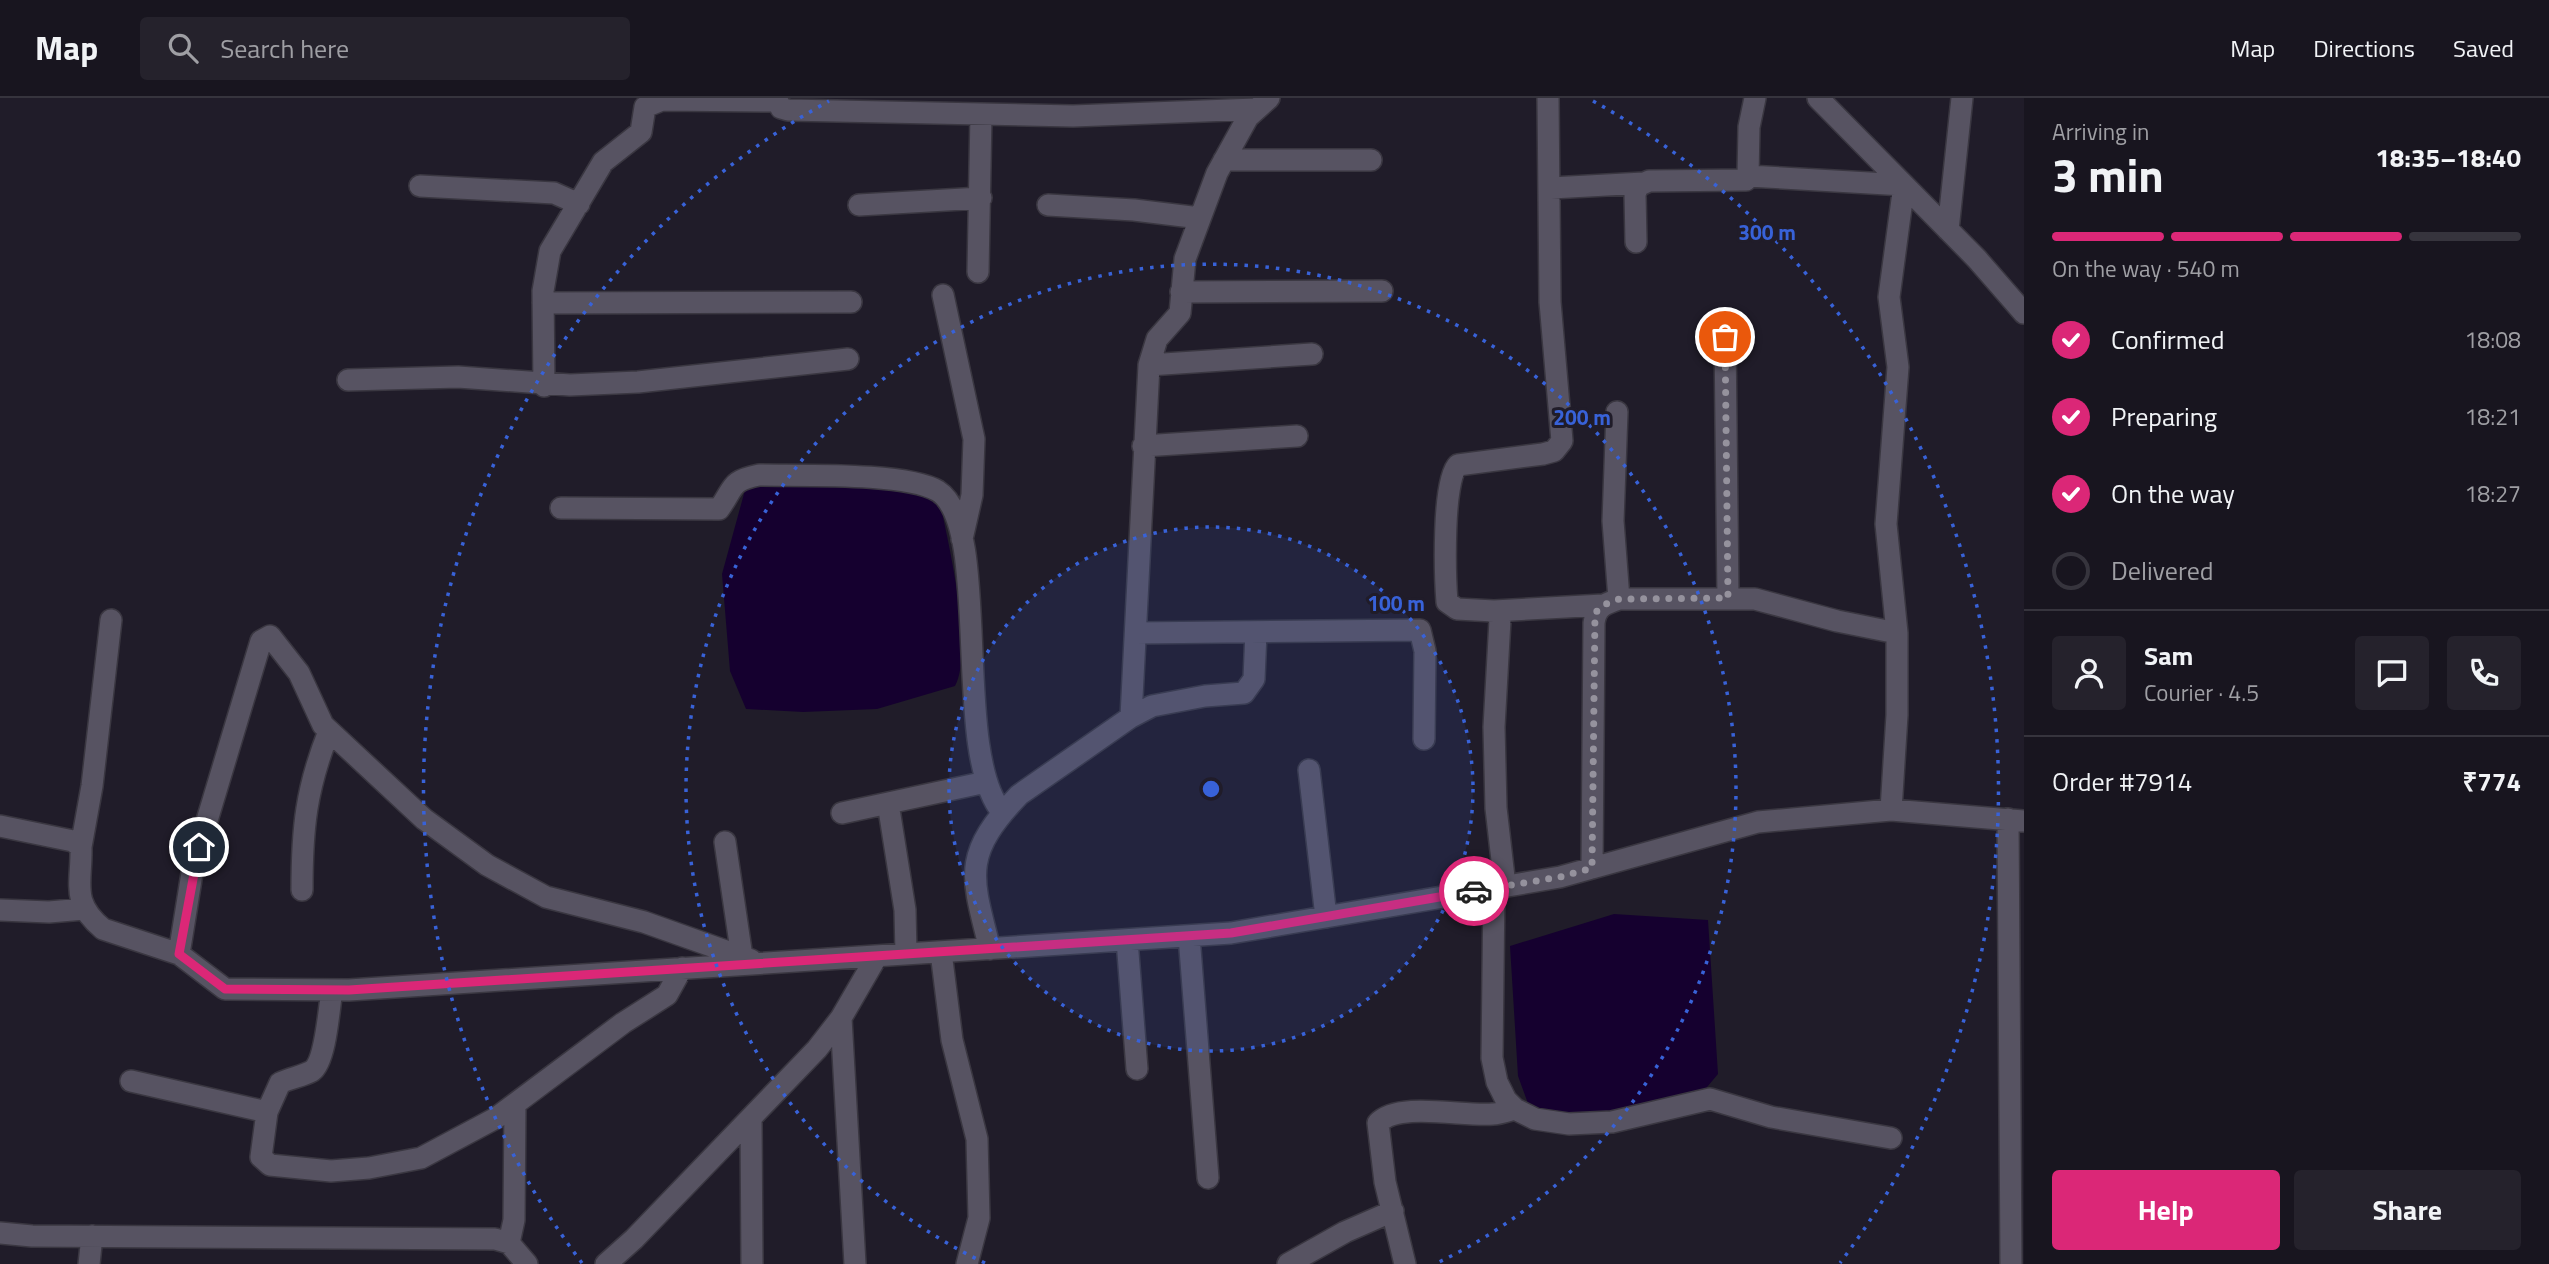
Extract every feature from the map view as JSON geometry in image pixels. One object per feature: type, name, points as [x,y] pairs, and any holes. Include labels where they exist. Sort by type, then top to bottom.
[{"type":"street","points":[[1548,98],[1551,188],[1550,302],[1562,440],[1554,451],[1543,454],[1458,464],[1451,475],[1447,602],[1457,610],[1494,611],[1611,602],[1755,599],[1897,633]]},
{"type":"street","points":[[1748,176],[1749,127],[1755,98]]},
{"type":"street","points":[[1818,98],[1948,230],[2024,313]]},
{"type":"street","points":[[1948,230],[1962,98]]},
{"type":"street","points":[[544,386],[543,303],[550,251],[603,162],[641,132],[645,107],[653,102],[776,100],[781,108],[788,110],[981,114],[1044,107],[1263,104]]},
{"type":"street","points":[[1131,717],[1149,365],[1157,339],[1180,313],[1185,259],[1224,160],[1239,130],[1263,104]]},
{"type":"street","points":[[978,272],[981,114]]},
{"type":"street","points":[[1224,160],[1371,160]]},
{"type":"street","points":[[1551,188],[1741,182],[1748,176],[1904,185]]},
{"type":"street","points":[[1636,242],[1635,194],[1638,186],[1644,183]]},
{"type":"street","points":[[1891,810],[1897,715],[1897,633],[1886,523],[1898,367],[1889,297],[1904,185]]},
{"type":"street","points":[[420,187],[554,193],[579,204]]},
{"type":"street","points":[[859,205],[981,198]]},
{"type":"street","points":[[1048,205],[1135,210],[1200,218]]},
{"type":"street","points":[[1181,292],[1382,291]]},
{"type":"street","points":[[943,295],[974,439],[972,495],[962,539]]},
{"type":"street","points":[[543,303],[851,302]]},
{"type":"street","points":[[1725,337],[1728,598]]},
{"type":"street","points":[[1149,365],[1312,354]]},
{"type":"street","points":[[348,380],[477,377],[544,386],[638,382],[848,359]]},
{"type":"street","points":[[1611,602],[1617,412]]},
{"type":"street","points":[[1143,446],[1297,436]]},
{"type":"street","points":[[561,508],[719,509],[732,485],[740,479],[759,475],[899,481],[936,491],[950,502],[962,539],[974,687],[986,782],[992,800],[1002,812]]},
{"type":"street","points":[[1592,868],[1594,623],[1595,613],[1611,602]]},
{"type":"street","points":[[1494,611],[1500,620],[1494,727],[1499,887],[1492,1058],[1497,1082],[1515,1109],[1545,1121],[1590,1123],[1634,1118],[1710,1099],[1771,1117],[1891,1138]]},
{"type":"street","points":[[111,620],[92,786],[81,846],[79,897],[85,909],[103,929],[179,954],[225,989],[332,990],[682,968],[750,960],[877,956],[1231,933],[1499,887],[1592,868],[1758,822],[1891,810],[2016,820],[2017,1034],[2011,1264]]},
{"type":"street","points":[[1136,633],[1420,630],[1425,651],[1424,738]]},
{"type":"street","points":[[990,949],[973,870],[981,845],[1002,812],[1019,795],[1131,717],[1152,706],[1244,694],[1254,679],[1256,632]]},
{"type":"street","points":[[179,954],[193,867],[261,641],[271,636],[299,673],[316,714],[329,731],[424,819],[487,865],[546,897],[644,922],[750,960]]},
{"type":"street","points":[[302,890],[302,836],[308,792],[329,731]]},
{"type":"street","points":[[1309,770],[1326,916]]},
{"type":"street","points":[[842,813],[986,782]]},
{"type":"street","points":[[888,803],[905,911],[906,954]]},
{"type":"street","points":[[0,826],[73,841],[81,846]]},
{"type":"street","points":[[725,842],[750,960]]},
{"type":"street","points":[[0,910],[49,912],[85,909]]},
{"type":"street","points":[[1189,936],[1208,1178]]},
{"type":"street","points":[[1127,940],[1137,1069]]},
{"type":"street","points":[[941,952],[951,1040],[976,1139],[979,1218],[967,1264]]},
{"type":"street","points":[[606,1264],[751,1120],[817,1049],[841,1018],[877,956]]},
{"type":"street","points":[[332,990],[325,1038],[317,1064],[313,1070],[280,1083],[267,1112],[262,1134],[261,1157],[264,1163],[331,1171],[369,1168],[421,1158],[515,1104],[622,1023],[667,995],[682,968]]},
{"type":"street","points":[[841,1018],[855,1264]]},
{"type":"street","points":[[131,1081],[267,1112]]},
{"type":"street","points":[[509,1243],[514,1220],[515,1104]]},
{"type":"street","points":[[1405,1264],[1376,1130],[1382,1119],[1404,1113],[1494,1114],[1515,1109]]},
{"type":"street","points":[[751,1120],[752,1264]]},
{"type":"street","points":[[1288,1264],[1345,1232],[1393,1211]]},
{"type":"street","points":[[0,1233],[92,1237],[495,1239],[509,1243],[527,1264]]},
{"type":"street","points":[[89,1264],[92,1237]]},
{"type":"shaded area","points":[[794,482],[829,487],[885,487],[939,499],[961,622],[960,670],[955,686],[877,709],[803,712],[746,709],[730,671],[722,574],[745,490],[756,486]]},
{"type":"shaded area","points":[[1614,914],[1708,920],[1718,1074],[1697,1099],[1577,1119],[1530,1109],[1518,1076],[1510,946]]},
{"type":"way so far","points":[[1474,891],[1560,877],[1592,868],[1591,754],[1595,613],[1603,605],[1619,599],[1728,598],[1725,337]]},
{"type":"route","points":[[199,847],[193,867],[179,954],[216,985],[244,991],[280,988],[349,990],[1231,933],[1474,891]]}]
